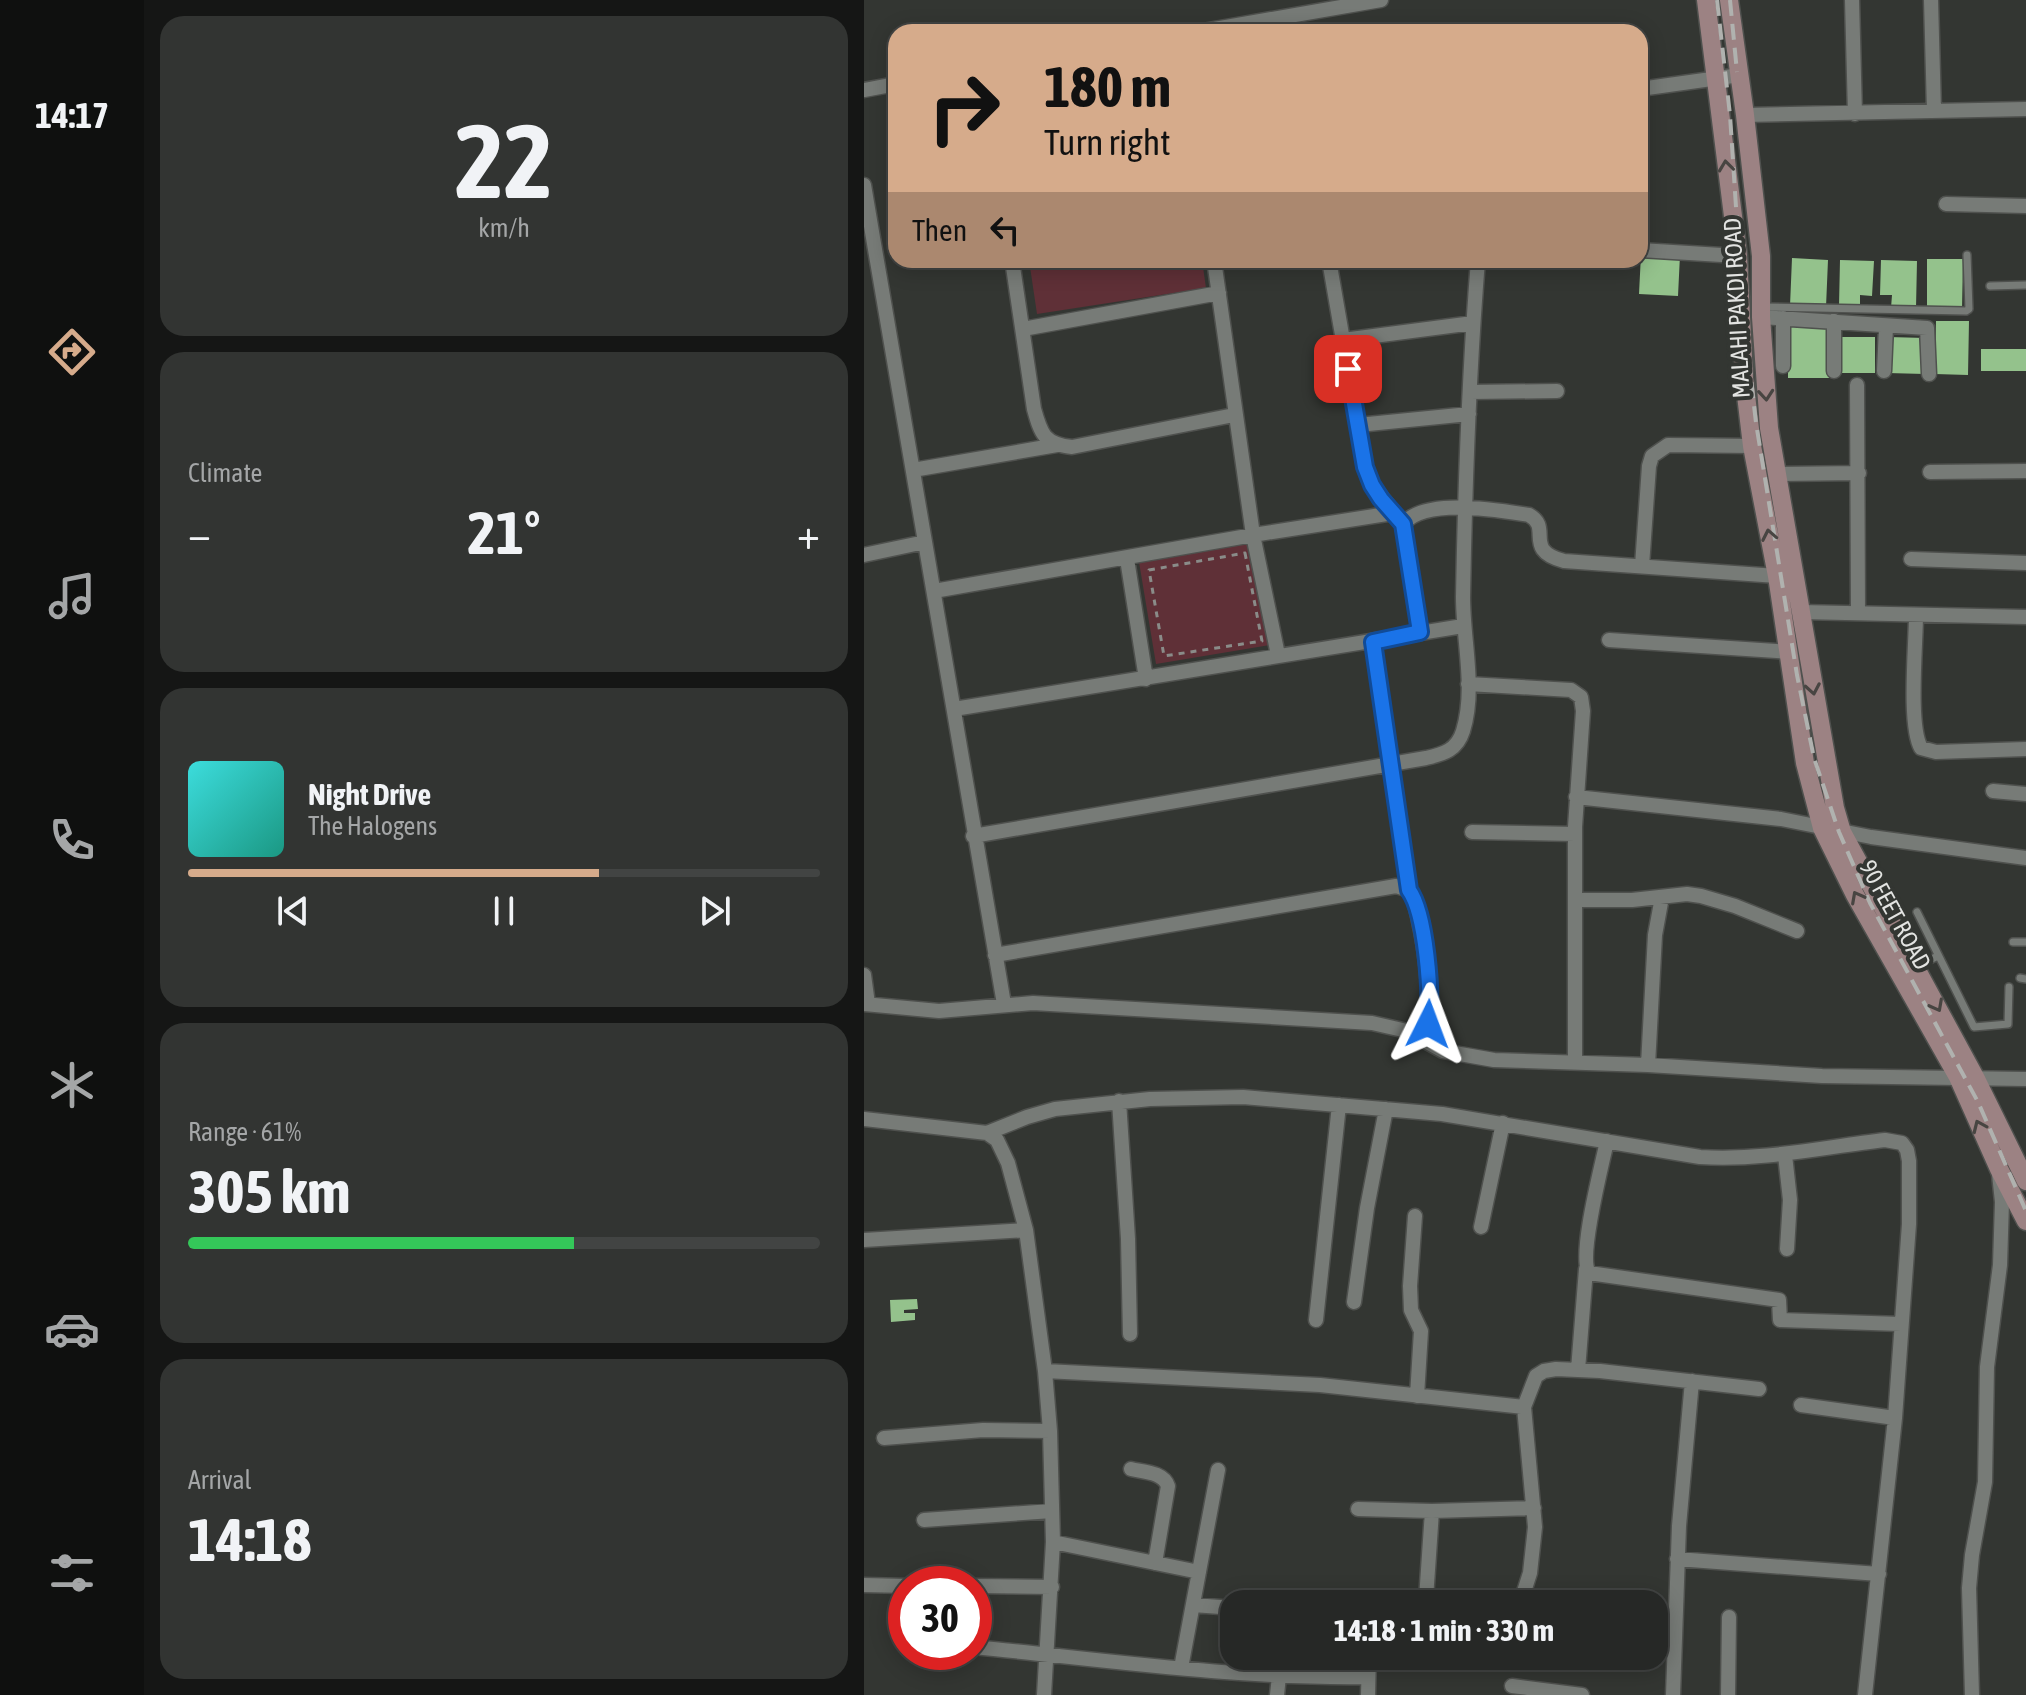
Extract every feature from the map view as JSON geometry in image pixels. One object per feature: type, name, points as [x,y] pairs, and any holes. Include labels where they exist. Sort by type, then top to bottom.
[{"type":"main road","name":"MALAHI PAKDI ROAD","points":[[1706,0],[1738,256],[1743,363],[1752,446],[1772,503],[1792,612]]},
{"type":"main road","name":"MALAHI PAKDI ROAD","points":[[1729,0],[1761,256],[1761,312],[1769,428],[1777,474],[1772,503],[1777,576],[1792,612]]},
{"type":"main road","name":"90 FEET ROAD","points":[[1792,612],[1790,652],[1805,763],[1822,828],[1855,895],[2026,1181]]},
{"type":"main road","name":"90 FEET ROAD","points":[[1792,612],[1842,832],[1952,1035],[1999,1169],[2026,1221]]},
{"type":"street","points":[[1243,24],[1381,0]]},
{"type":"street","points":[[1852,0],[1855,114]]},
{"type":"street","points":[[1931,0],[1934,111]]},
{"type":"street","points":[[1648,88],[1740,75]]},
{"type":"street","points":[[864,90],[888,86]]},
{"type":"street","points":[[1745,115],[2026,109]]},
{"type":"street","points":[[864,185],[871,266],[913,470],[1004,1004]]},
{"type":"street","points":[[1946,204],[2026,206]]},
{"type":"street","points":[[1648,250],[1738,256]]},
{"type":"street","points":[[1013,268],[1039,427],[1046,439],[1057,445]]},
{"type":"street","points":[[1215,268],[1253,535],[1278,655]]},
{"type":"street","points":[[1330,268],[1365,467],[1372,485],[1398,519],[1420,632]]},
{"type":"street","points":[[973,836],[1445,754],[1456,746],[1467,714],[1463,626],[1464,507],[1477,268]]},
{"type":"street","points":[[1023,329],[1219,293]]},
{"type":"street","points":[[1761,312],[1783,318],[1928,329],[1929,374]]},
{"type":"street","points":[[1783,318],[1783,366]]},
{"type":"street","points":[[1834,321],[1834,371]]},
{"type":"street","points":[[1343,340],[1473,323]]},
{"type":"street","points":[[1884,371],[1886,327]]},
{"type":"street","points":[[1857,385],[1858,613]]},
{"type":"street","points":[[1470,392],[1557,391]]},
{"type":"street","points":[[1358,425],[1469,414]]},
{"type":"street","points":[[913,470],[1057,445],[1094,444],[1234,415]]},
{"type":"street","points":[[1642,566],[1652,456],[1668,445],[1752,446]]},
{"type":"street","points":[[1930,472],[2026,471]]},
{"type":"street","points":[[1777,474],[1859,473]]},
{"type":"street","points":[[934,591],[1253,535],[1408,518],[1429,510],[1464,507],[1536,518],[1543,551],[1554,558],[1777,576]]},
{"type":"street","points":[[864,555],[925,542]]},
{"type":"street","points":[[1127,559],[1146,679]]},
{"type":"street","points":[[1911,559],[2026,563]]},
{"type":"street","points":[[1792,612],[2026,617]]},
{"type":"street","points":[[1916,615],[1915,732],[1921,748],[1936,752],[2026,749]]},
{"type":"street","points":[[954,709],[1463,626]]},
{"type":"street","points":[[1609,640],[1790,652]]},
{"type":"street","points":[[1373,642],[1409,890],[1430,978],[1426,1041]]},
{"type":"street","points":[[1468,684],[1577,692],[1581,697],[1583,711],[1575,834],[1575,1062]]},
{"type":"street","points":[[1993,791],[2026,794]]},
{"type":"street","points":[[1576,797],[1781,819],[1842,832],[2026,858]]},
{"type":"street","points":[[1472,832],[1575,834]]},
{"type":"street","points":[[995,955],[1388,887],[1409,890]]},
{"type":"street","points":[[1575,900],[1687,894],[1715,899],[1797,931]]},
{"type":"street","points":[[1648,1065],[1655,935],[1662,897]]},
{"type":"street","points":[[864,975],[866,1004],[939,1011],[1033,1003],[1372,1023],[1391,1026],[1443,1051],[1474,1058],[1822,1076],[2026,1079]]},
{"type":"street","points":[[864,1119],[987,1133],[1055,1109],[1119,1101],[1229,1097],[1386,1109],[1503,1123],[1700,1157],[1732,1159],[1785,1155],[1895,1139],[1902,1143],[1907,1150],[1909,1180],[1895,1418],[1865,1695]]},
{"type":"street","points":[[1119,1101],[1129,1251],[1130,1334]]},
{"type":"street","points":[[1316,1320],[1339,1105]]},
{"type":"street","points":[[1354,1302],[1367,1208],[1386,1109]]},
{"type":"street","points":[[1481,1227],[1503,1123]]},
{"type":"street","points":[[987,1133],[997,1140],[1008,1163],[1026,1230],[1045,1371],[1053,1542],[1044,1695]]},
{"type":"street","points":[[1578,1370],[1588,1239],[1607,1141]]},
{"type":"street","points":[[1785,1155],[1790,1200],[1787,1249]]},
{"type":"street","points":[[1972,1695],[1969,1588],[1985,1482],[1987,1367],[1999,1293],[2002,1202],[1999,1169]]},
{"type":"street","points":[[1415,1216],[1410,1286],[1411,1310],[1421,1331],[1417,1396]]},
{"type":"street","points":[[864,1240],[1026,1230]]},
{"type":"street","points":[[1586,1269],[1593,1275],[1615,1279],[1779,1300],[1780,1320],[1901,1324]]},
{"type":"street","points":[[1526,1590],[1534,1549],[1534,1508],[1527,1463],[1524,1407],[1536,1376],[1544,1371],[1578,1370],[1759,1389]]},
{"type":"street","points":[[1045,1371],[1283,1382],[1524,1407]]},
{"type":"street","points":[[1673,1695],[1677,1559],[1692,1381]]},
{"type":"street","points":[[1801,1405],[1895,1418]]},
{"type":"street","points":[[884,1438],[983,1430],[1050,1431]]},
{"type":"street","points":[[1131,1469],[1161,1477],[1168,1486],[1155,1563]]},
{"type":"street","points":[[1181,1668],[1218,1470]]},
{"type":"street","points":[[1358,1509],[1432,1511],[1534,1508]]},
{"type":"street","points":[[924,1520],[1052,1511]]},
{"type":"street","points":[[1427,1590],[1432,1511]]},
{"type":"street","points":[[1053,1542],[1199,1572]]},
{"type":"street","points":[[1677,1559],[1879,1574]]},
{"type":"street","points":[[864,1585],[888,1586]]},
{"type":"street","points":[[992,1586],[1052,1587]]},
{"type":"street","points":[[1193,1605],[1220,1607]]},
{"type":"street","points":[[1728,1695],[1729,1617]]},
{"type":"street","points":[[992,1649],[1279,1676],[1368,1677]]},
{"type":"street","points":[[1368,1670],[1368,1695]]},
{"type":"street","points":[[1277,1695],[1279,1676]]},
{"type":"street","points":[[1512,1686],[1582,1695]]},
{"type":"lane","points":[[1761,312],[1966,311],[1969,309],[1967,255]]},
{"type":"lane","points":[[1990,286],[2026,285]]},
{"type":"lane","points":[[1917,912],[1974,1027]]},
{"type":"lane","points":[[2013,942],[2026,942]]},
{"type":"lane","points":[[1915,967],[1938,956]]},
{"type":"lane","points":[[1952,1035],[1974,1027],[2008,1024],[2009,987]]},
{"type":"path","points":[[1245,553],[1262,641],[1164,656],[1149,570],[1245,553]]},
{"type":"shaded area","points":[[1030,268],[1203,268],[1206,288],[1037,314]]},
{"type":"shaded area","points":[[1254,540],[1270,645],[1156,664],[1139,562]]},
{"type":"building","points":[[1648,254],[1680,255],[1678,296],[1639,294],[1640,268],[1648,268]]},
{"type":"building","points":[[1792,258],[1828,260],[1826,307],[1790,306]]},
{"type":"building","points":[[1927,259],[1963,259],[1962,310],[1927,309]]},
{"type":"building","points":[[1840,260],[1874,261],[1872,296],[1860,295],[1860,306],[1839,306]]},
{"type":"building","points":[[1881,260],[1917,261],[1916,308],[1891,308],[1892,295],[1880,295]]},
{"type":"building","points":[[1936,321],[1969,321],[1968,375],[1935,374]]},
{"type":"building","points":[[1788,325],[1829,325],[1829,378],[1788,378]]},
{"type":"building","points":[[1837,337],[1875,337],[1875,373],[1837,373]]},
{"type":"building","points":[[1888,337],[1926,338],[1925,374],[1887,373]]},
{"type":"building","points":[[1981,349],[2026,349],[2026,371],[1981,371]]},
{"type":"building","points":[[917,1299],[918,1309],[904,1310],[904,1313],[915,1313],[915,1320],[891,1322],[890,1300]]},
{"type":"railway","points":[[1717,0],[1730,115],[1742,299],[1756,423],[1797,675],[1814,758],[1839,832],[1870,903],[1978,1102],[2026,1211]]},
{"type":"railway","points":[[1730,0],[1737,72]]},
{"type":"route","points":[[1348,369],[1365,467],[1381,499],[1403,524],[1420,632],[1373,642],[1409,890],[1413,895],[1430,978],[1428,1024]]}]
